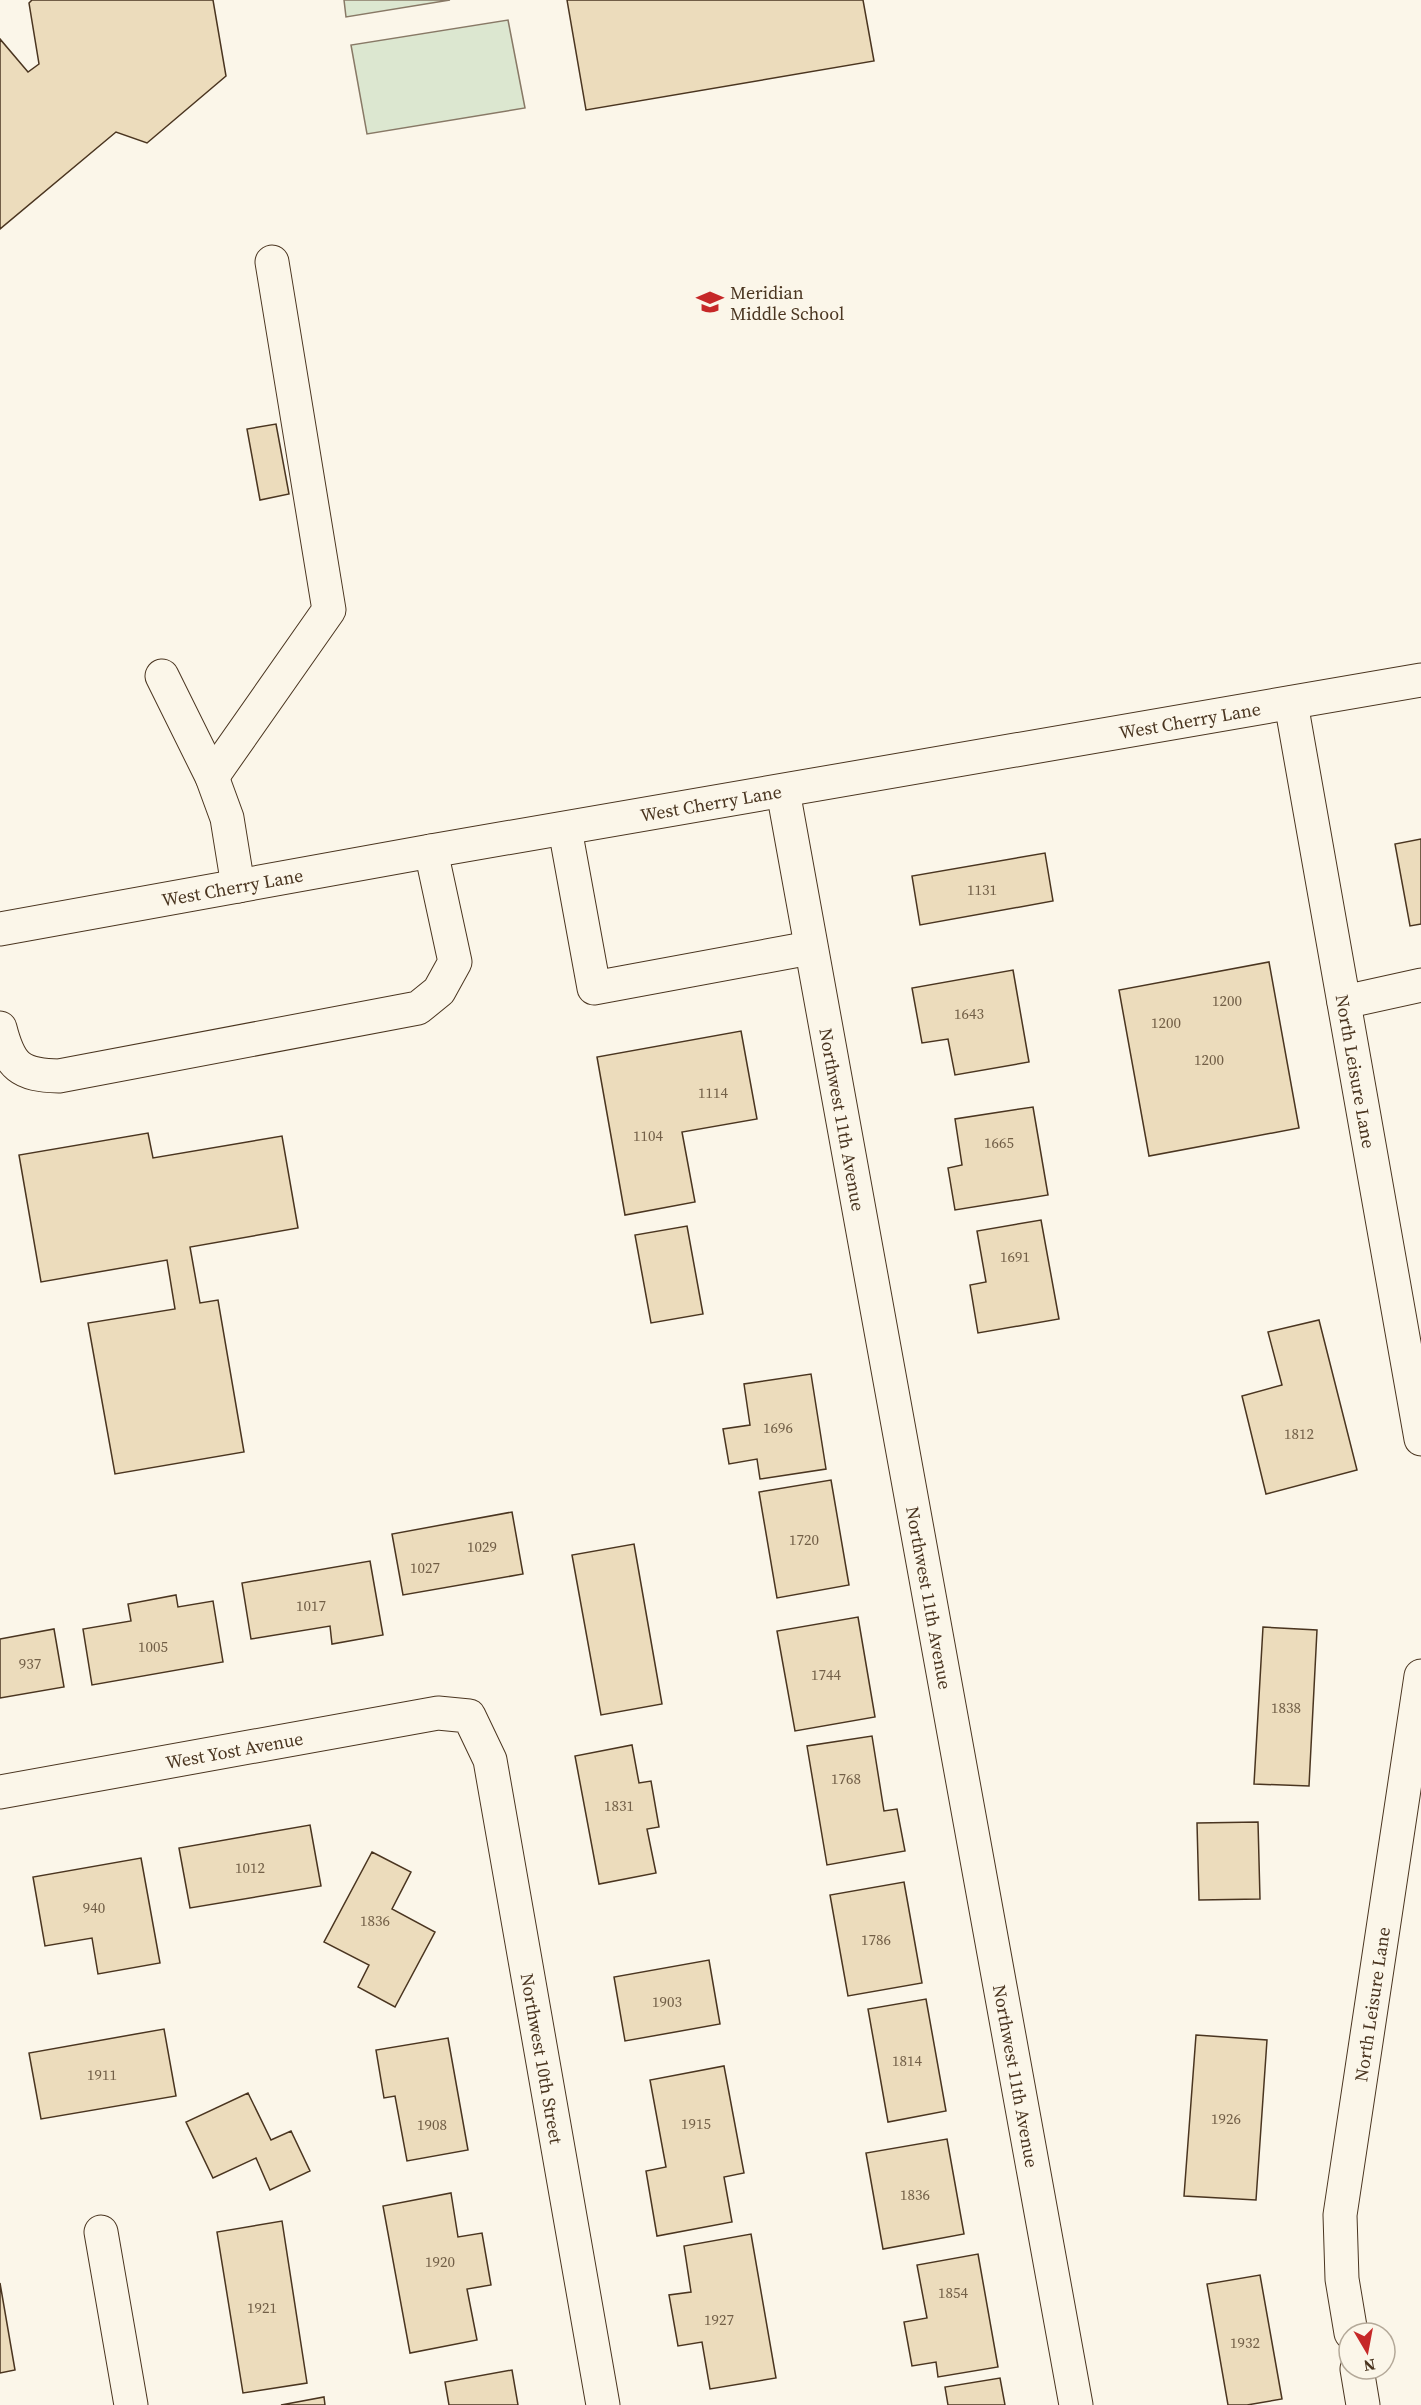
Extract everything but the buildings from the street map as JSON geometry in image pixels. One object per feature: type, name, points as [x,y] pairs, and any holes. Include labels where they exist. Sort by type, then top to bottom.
[{"type":"street","points":[[212,777],[329,610],[272,262]]},
{"type":"street","points":[[162,676],[212,777],[227,818],[238,886]]},
{"type":"street","name":"West Cherry Lane","points":[[0,929],[431,851],[1421,680]]},
{"type":"street","name":"North Leisure Lane","points":[[1291,703],[1421,1439]]},
{"type":"street","name":"Northwest 11th Avenue","points":[[783,791],[1076,2405]]},
{"type":"street","points":[[565,829],[594,988],[810,948]]},
{"type":"street","points":[[0,1029],[7,1054],[32,1076],[59,1076],[418,1008],[439,991],[455,962],[431,851]]},
{"type":"street","points":[[1344,1002],[1421,984]]},
{"type":"street","name":"North Leisure Lane","points":[[1349,2321],[1342,2279],[1340,2215],[1421,1676]]},
{"type":"street","name":"West Yost Avenue","points":[[0,1792],[438,1713],[469,1716]]},
{"type":"street","name":"Northwest 10th Street","points":[[469,1716],[490,1760],[603,2405]]},
{"type":"street","points":[[101,2232],[131,2405]]},
{"type":"street","points":[[1359,2381],[1363,2405]]},
{"type":"green space","points":[[344,0],[450,0],[346,17]]},
{"type":"green space","points":[[508,20],[525,108],[367,134],[351,45]]},
{"type":"place","name":"Meridian Middle School","points":[[710,302]]}]
